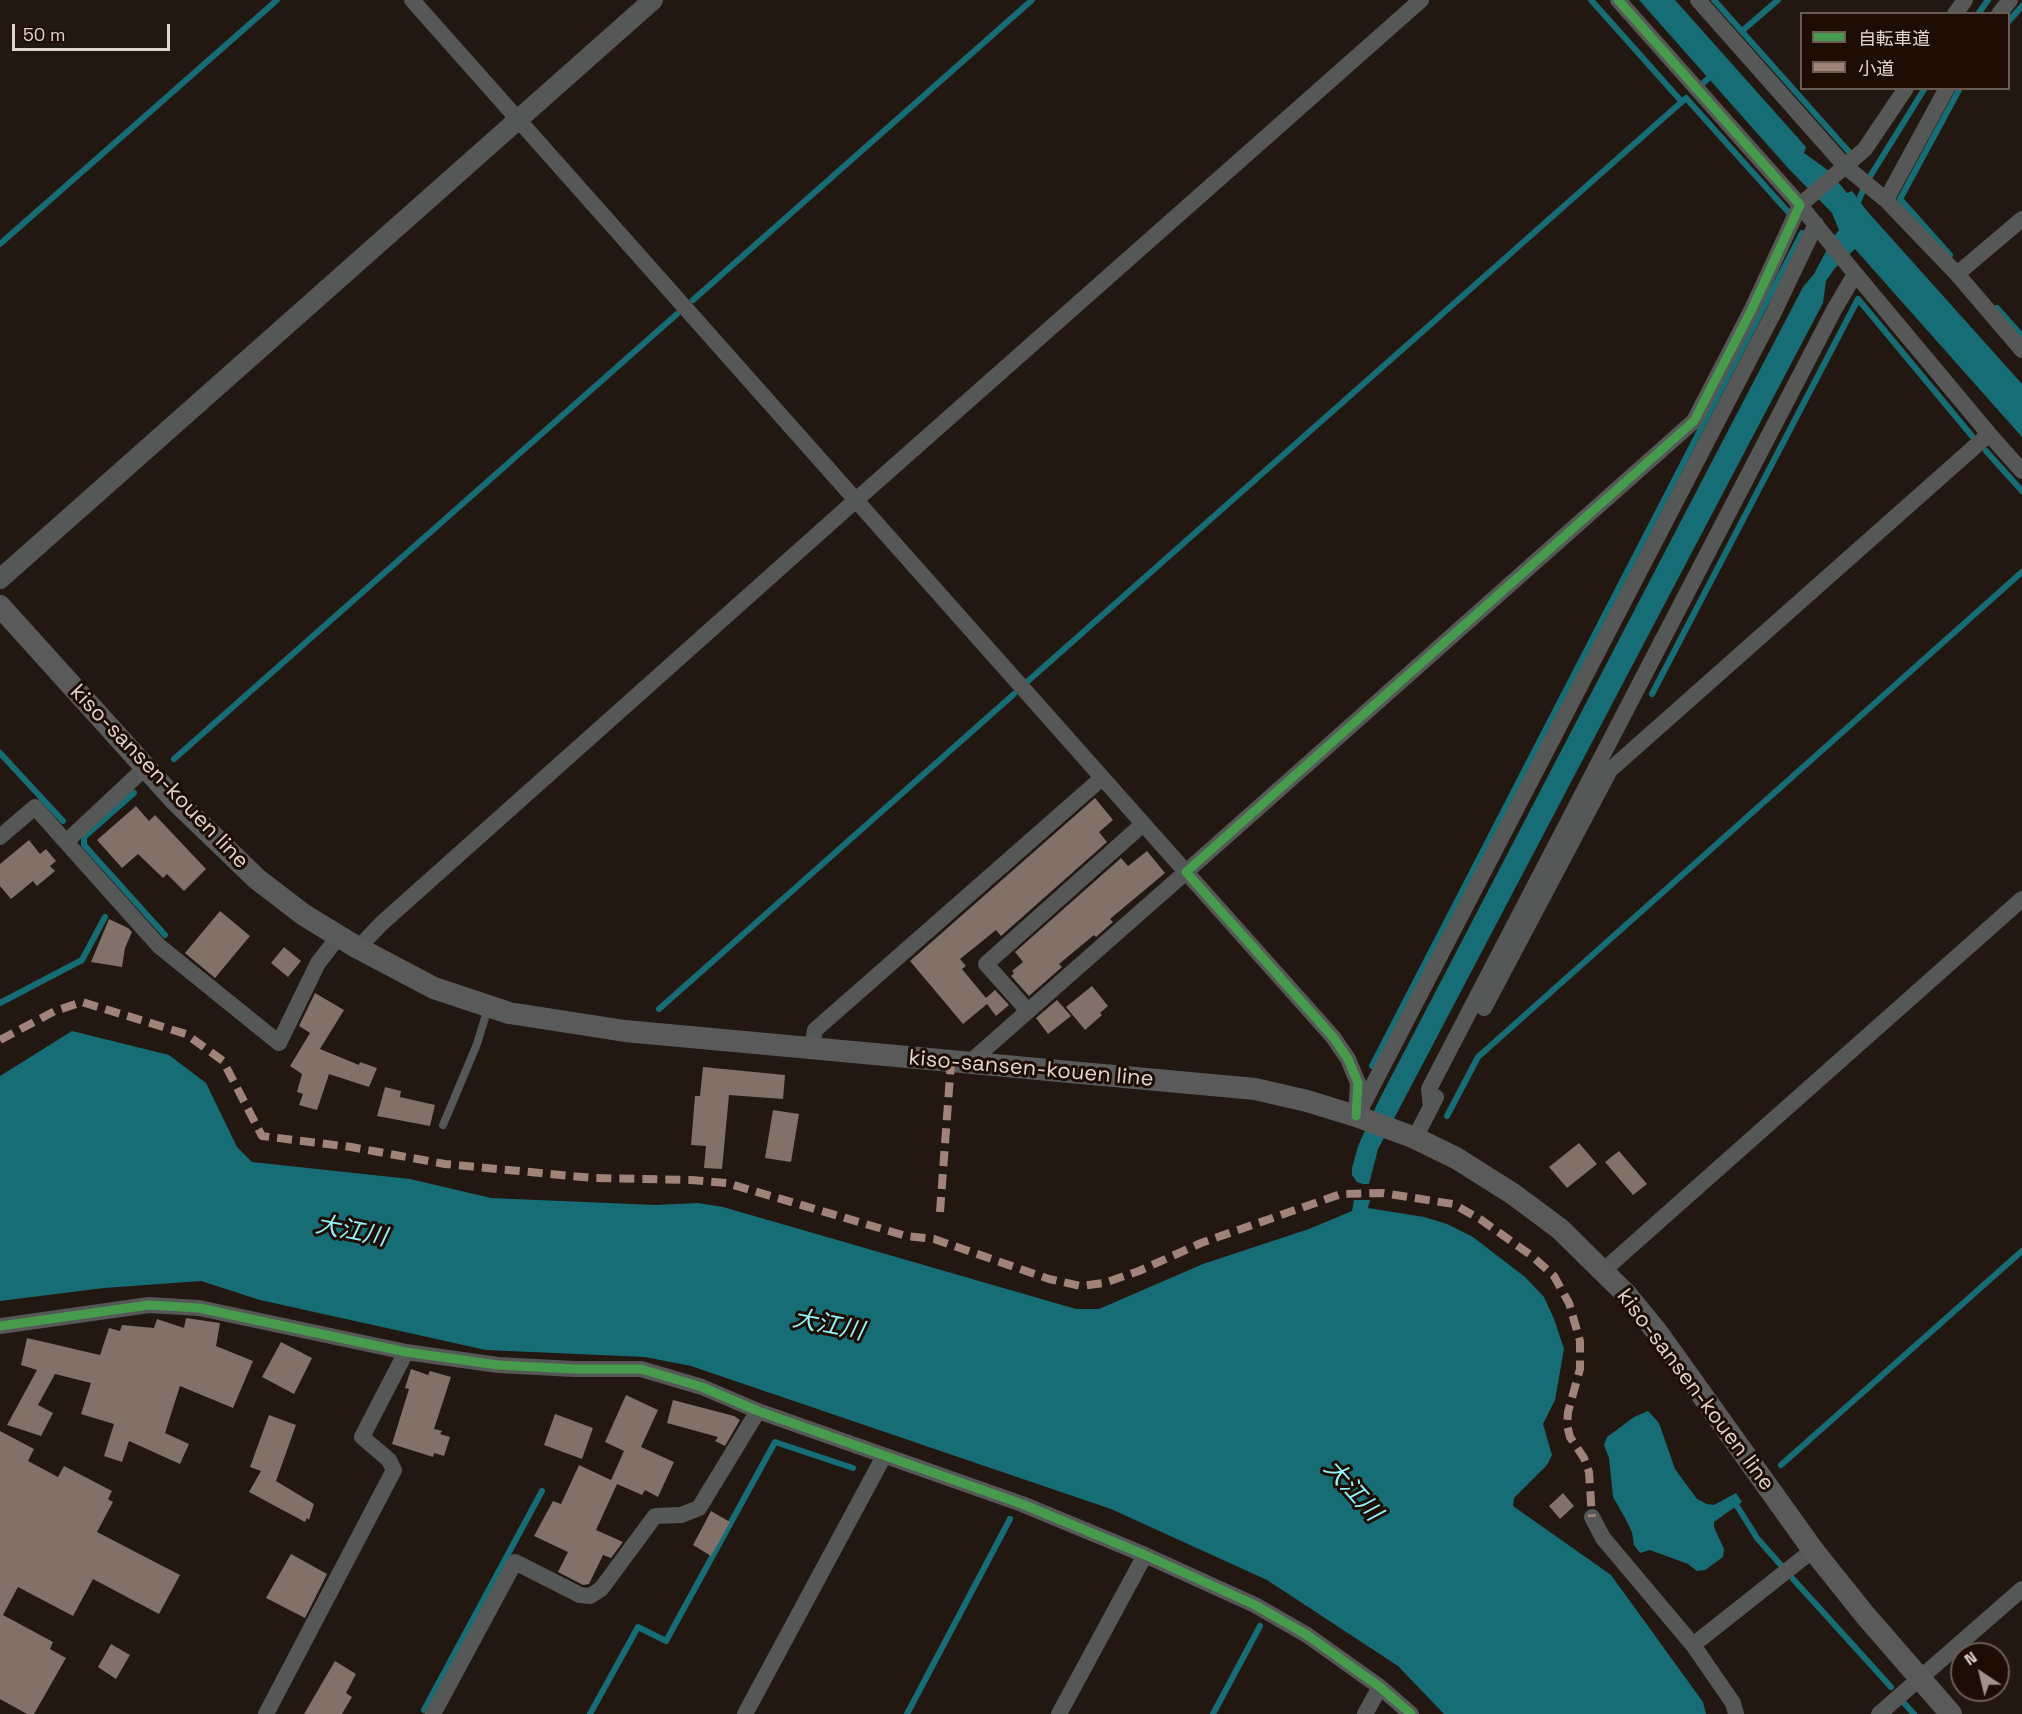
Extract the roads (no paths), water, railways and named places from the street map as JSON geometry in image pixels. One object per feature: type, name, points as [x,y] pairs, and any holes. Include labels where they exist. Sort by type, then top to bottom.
[{"type":"main road","name":"kiso-sansen-kouen line","points":[[0,606],[174,799],[257,879],[304,915],[434,988],[509,1013],[625,1031],[1255,1089],[1307,1101],[1360,1118],[1456,1158],[1513,1194],[1560,1229],[1604,1270],[1657,1332],[1813,1550],[1951,1714]]},
{"type":"street","points":[[412,0],[1333,1037],[1348,1059],[1358,1083],[1360,1118]]},
{"type":"street","points":[[0,579],[653,0]]},
{"type":"street","points":[[0,837],[35,807],[159,946],[279,1043],[318,963],[382,923],[1421,0]]},
{"type":"street","points":[[1618,0],[1804,201],[1818,227],[1852,270],[2022,471]]},
{"type":"street","points":[[1698,0],[1847,170],[1881,196],[1957,274],[2022,350]]},
{"type":"street","points":[[2001,12],[2010,0]]},
{"type":"street","points":[[969,1063],[1694,422],[1804,201],[1847,170],[1865,149],[1905,90]]},
{"type":"street","points":[[1881,196],[1946,90]]},
{"type":"street","points":[[1957,274],[2022,219]]},
{"type":"street","points":[[1360,1118],[1818,227]]},
{"type":"street","points":[[1431,1107],[1429,1089],[1834,310],[1852,270]]},
{"type":"street","points":[[1405,1135],[1431,1107],[1610,770],[1989,434]]},
{"type":"street","points":[[66,843],[146,767]]},
{"type":"street","points":[[812,1048],[815,1030],[1102,777]]},
{"type":"street","points":[[1028,1011],[986,964],[1143,824]]},
{"type":"street","points":[[1604,1270],[2022,899]]},
{"type":"street","points":[[0,1326],[149,1305],[199,1308],[406,1352],[498,1365],[574,1369],[641,1369],[702,1387],[758,1411],[1022,1504],[1145,1555],[1255,1605],[1307,1635],[1380,1687],[1411,1714]]},
{"type":"street","points":[[266,1714],[394,1470],[389,1460],[362,1437],[406,1352]]},
{"type":"street","points":[[433,1714],[514,1562],[580,1595],[590,1596],[601,1589],[655,1516],[681,1515],[699,1508],[758,1411]]},
{"type":"street","points":[[745,1714],[884,1456]]},
{"type":"street","points":[[1592,1517],[1603,1538],[1693,1645],[1733,1703],[1736,1714]]},
{"type":"street","points":[[1693,1645],[1813,1550]]},
{"type":"street","points":[[1059,1714],[1145,1555]]},
{"type":"street","points":[[1879,1714],[2022,1589]]},
{"type":"street","points":[[1365,1714],[1380,1687]]},
{"type":"lane","points":[[443,1125],[477,1044],[488,1006]]},
{"type":"water","points":[[1639,0],[1675,0],[1806,147],[1804,153],[1829,171],[1847,193],[1852,191],[1867,211],[2022,384],[2022,437],[1855,249],[1835,268],[1826,281],[1823,303],[1378,1149],[1369,1184],[1363,1184],[1357,1182],[1352,1175],[1352,1168],[1358,1146],[1379,1100],[1803,287],[1814,274],[1839,230],[1832,213],[1788,168]]},
{"type":"water","name":"大江川","points":[[72,1031],[169,1055],[206,1083],[237,1147],[252,1162],[410,1179],[491,1198],[655,1205],[698,1203],[723,1207],[1076,1309],[1099,1309],[1203,1264],[1309,1229],[1352,1211],[1354,1200],[1370,1200],[1368,1208],[1424,1217],[1447,1224],[1473,1237],[1525,1277],[1544,1297],[1564,1349],[1555,1400],[1543,1424],[1552,1455],[1547,1465],[1514,1498],[1513,1506],[1611,1575],[1703,1702],[1706,1714],[1444,1714],[1398,1666],[1267,1580],[1111,1509],[691,1366],[645,1357],[486,1350],[260,1300],[201,1281],[104,1288],[0,1301],[0,1076]]},
{"type":"water","points":[[1648,1411],[1659,1423],[1675,1469],[1697,1499],[1714,1505],[1736,1493],[1742,1502],[1714,1522],[1724,1549],[1723,1557],[1705,1570],[1697,1571],[1688,1564],[1650,1550],[1640,1553],[1634,1545],[1632,1532],[1613,1497],[1609,1458],[1604,1445],[1607,1437],[1634,1417]]},
{"type":"waterway","points":[[0,244],[277,0]]},
{"type":"waterway","points":[[693,300],[1032,0]]},
{"type":"waterway","points":[[1591,0],[1682,102]]},
{"type":"waterway","points":[[1714,0],[1850,153]]},
{"type":"waterway","points":[[1742,31],[1778,0]]},
{"type":"waterway","points":[[1979,12],[1988,0]]},
{"type":"waterway","points":[[2010,20],[2022,6]]},
{"type":"waterway","points":[[1701,85],[1714,73]]},
{"type":"waterway","points":[[1856,207],[1866,183],[1924,90]]},
{"type":"waterway","points":[[1950,255],[1900,199],[1959,90]]},
{"type":"waterway","points":[[1028,681],[1686,98],[1790,214]]},
{"type":"waterway","points":[[1372,1066],[1802,233]]},
{"type":"waterway","points":[[1652,694],[1858,299],[1972,436]]},
{"type":"waterway","points":[[1997,308],[2022,336]]},
{"type":"waterway","points":[[174,759],[677,314]]},
{"type":"waterway","points":[[1986,451],[2022,491]]},
{"type":"waterway","points":[[1447,1116],[1478,1057],[2022,572]]},
{"type":"waterway","points":[[659,1009],[1014,694]]},
{"type":"waterway","points":[[0,753],[63,821]]},
{"type":"waterway","points":[[134,793],[84,837],[84,845],[165,935]]},
{"type":"waterway","points":[[0,1003],[82,960],[105,917]]},
{"type":"waterway","points":[[1781,1465],[2022,1251]]},
{"type":"waterway","points":[[590,1714],[638,1627],[666,1641],[775,1442],[853,1468]]},
{"type":"waterway","points":[[424,1710],[542,1491]]},
{"type":"waterway","points":[[1732,1504],[1737,1506],[1757,1538],[1780,1564]]},
{"type":"waterway","points":[[907,1714],[1010,1519]]},
{"type":"waterway","points":[[1793,1579],[1891,1687]]},
{"type":"waterway","points":[[1213,1714],[1260,1626]]},
{"type":"waterway","points":[[1904,1703],[1914,1714]]}]
